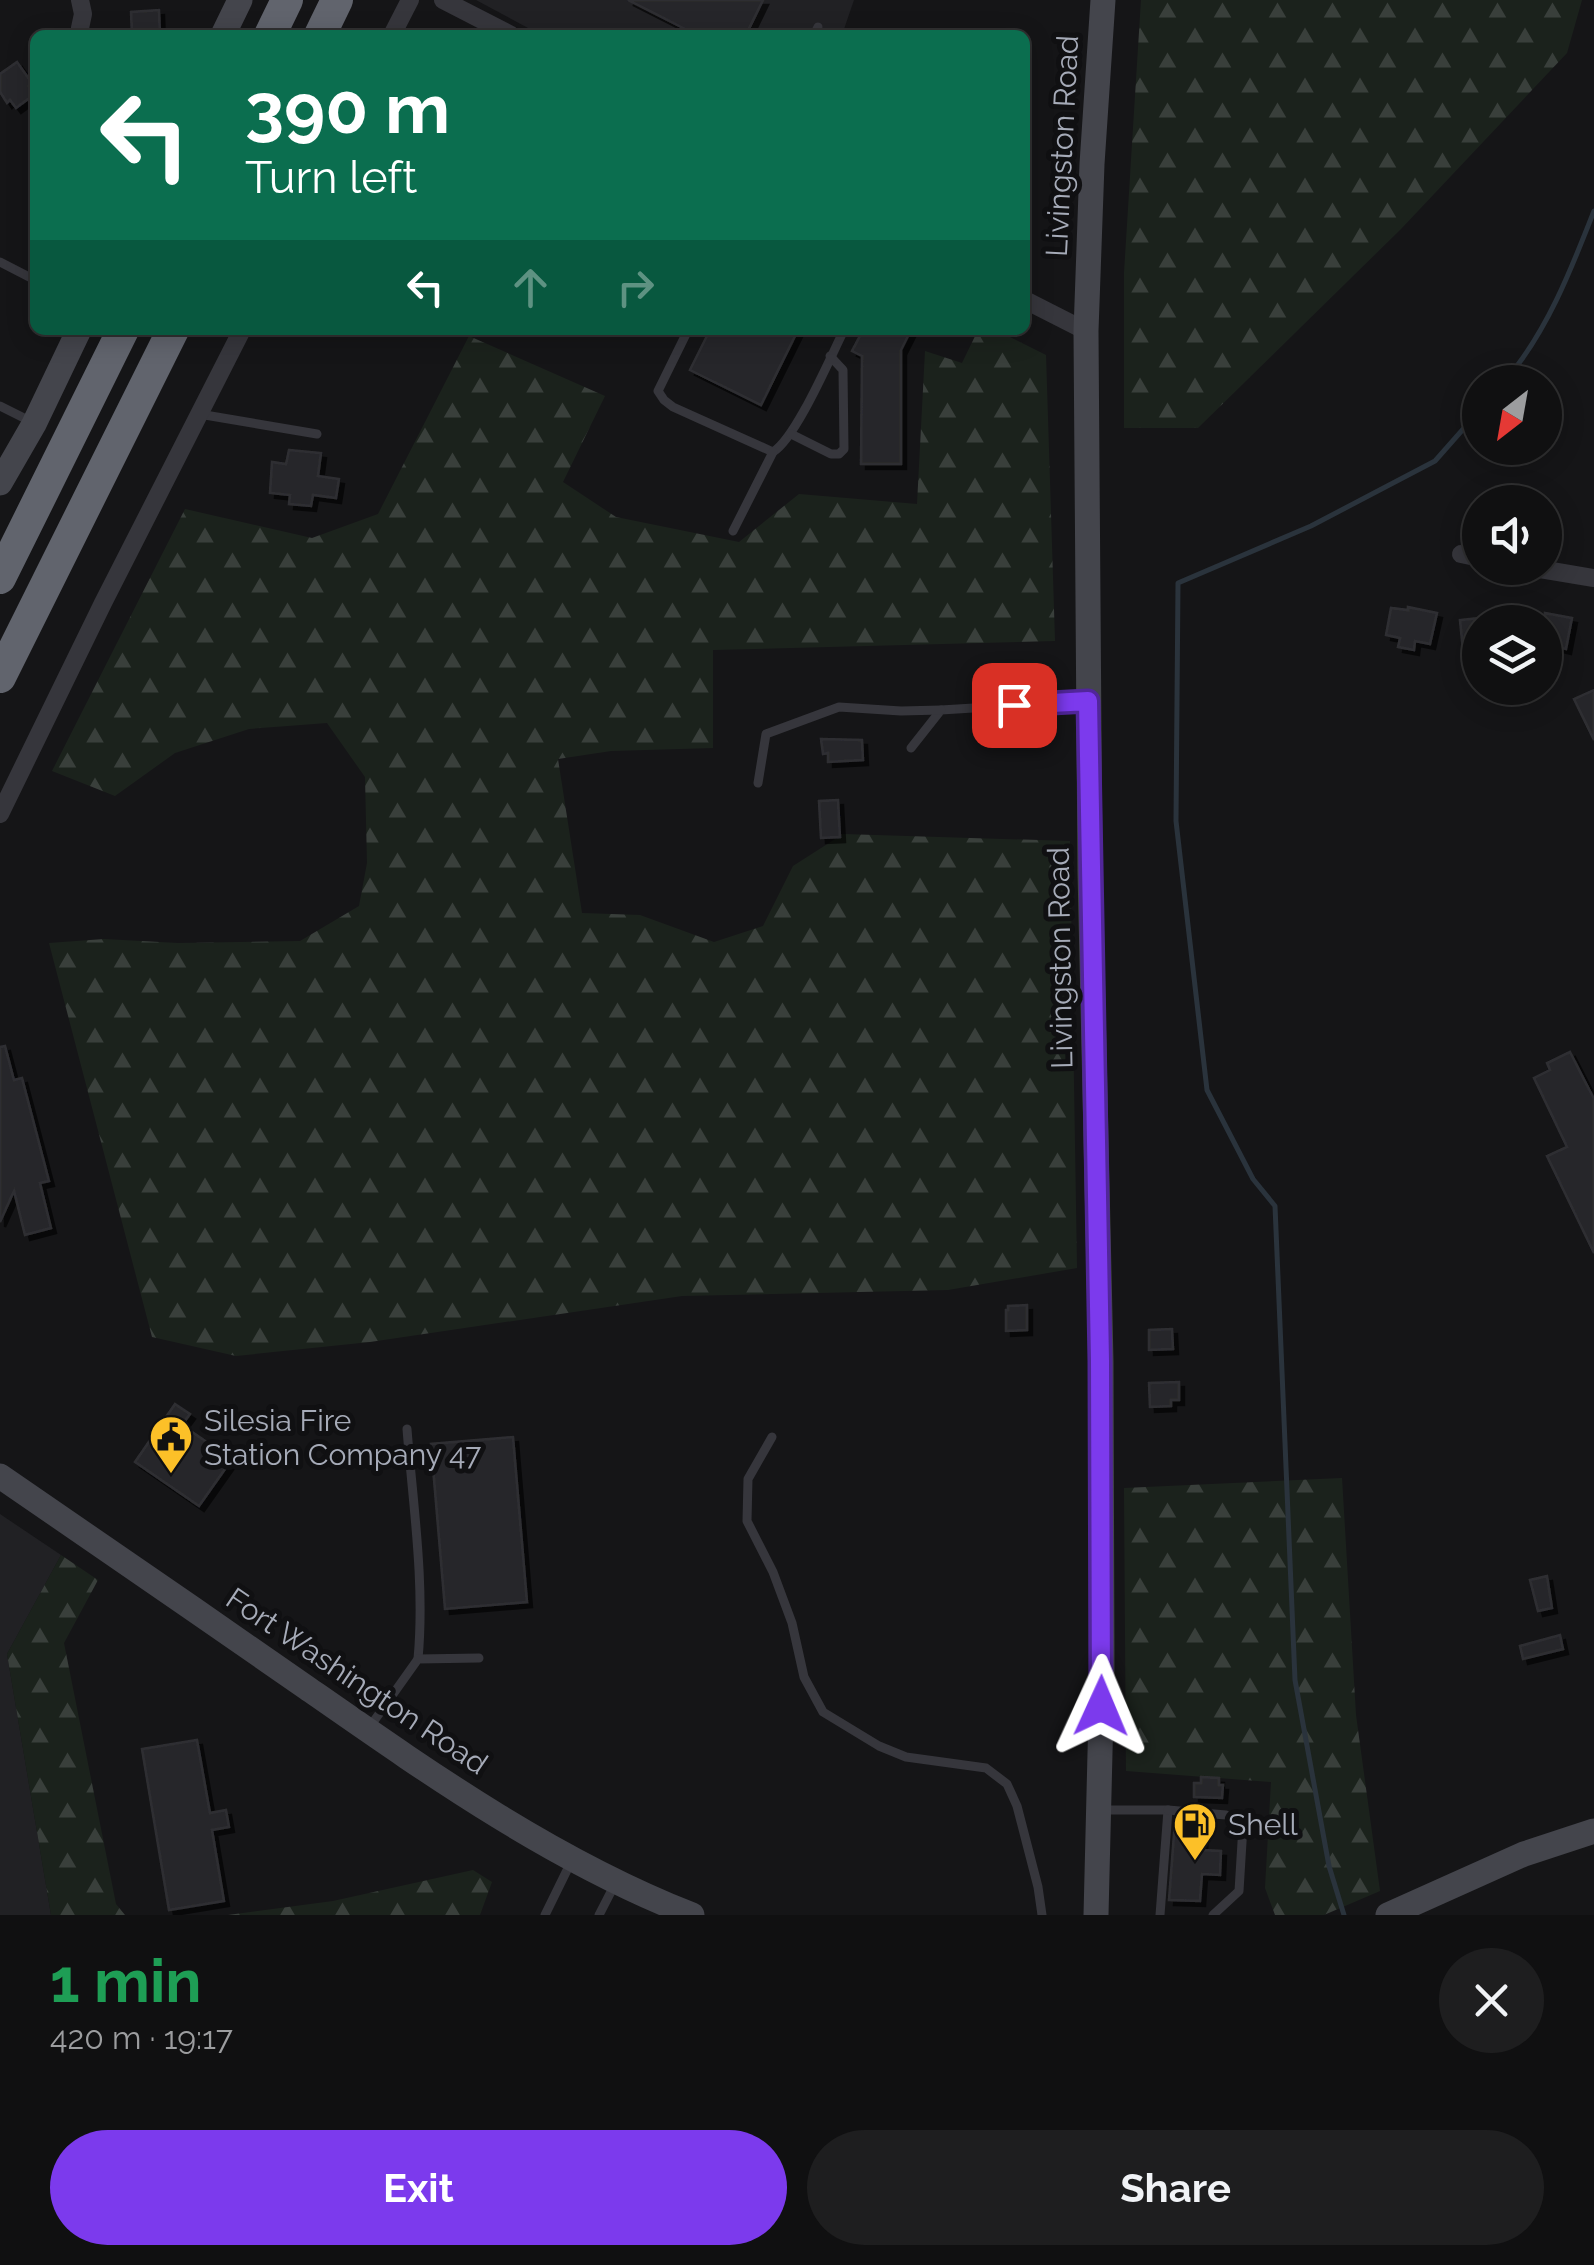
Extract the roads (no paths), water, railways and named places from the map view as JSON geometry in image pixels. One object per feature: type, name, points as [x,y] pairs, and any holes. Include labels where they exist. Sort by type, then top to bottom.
[{"type":"highway","points":[[272,30],[287,0]]},
{"type":"highway","points":[[322,30],[337,0]]},
{"type":"highway","points":[[0,578],[121,335]]},
{"type":"highway","points":[[0,677],[171,335]]},
{"type":"main road","points":[[225,30],[240,0]]},
{"type":"main road","name":"Livingston Road","points":[[1100,1908],[1101,1380],[1088,701],[1086,332],[1103,0]]},
{"type":"main road","points":[[3,469],[34,424],[78,335]]},
{"type":"main road","name":"Fort Washington Road","points":[[0,1476],[436,1778],[572,1860],[692,1915]]},
{"type":"main road","points":[[1388,1915],[1524,1854],[1594,1831]]},
{"type":"street","points":[[80,0],[80,28]]},
{"type":"street","points":[[395,30],[410,0]]},
{"type":"street","points":[[443,0],[501,30]]},
{"type":"street","points":[[1030,303],[1086,332]]},
{"type":"street","points":[[0,814],[239,335]]},
{"type":"street","points":[[1562,573],[1594,578]]},
{"type":"lane","points":[[0,262],[30,277]]},
{"type":"lane","points":[[686,335],[658,392],[673,407],[773,452]]},
{"type":"lane","points":[[733,531],[773,452],[791,434],[841,335]]},
{"type":"lane","points":[[791,434],[831,454],[844,449],[843,370],[830,356]]},
{"type":"lane","points":[[0,406],[34,424]]},
{"type":"lane","points":[[199,414],[317,434]]},
{"type":"lane","points":[[758,782],[766,734],[839,707],[901,712],[1088,701]]},
{"type":"lane","points":[[911,748],[941,710]]},
{"type":"lane","points":[[368,1730],[418,1659],[419,1576],[407,1429]]},
{"type":"lane","points":[[772,1437],[748,1479],[747,1520],[773,1572],[792,1623],[804,1677],[823,1712],[879,1746],[906,1757],[986,1768],[1007,1784],[1018,1806],[1042,1915]]},
{"type":"lane","points":[[418,1659],[480,1658]]},
{"type":"lane","points":[[1099,1810],[1226,1815],[1243,1826],[1239,1892],[1213,1915]]},
{"type":"lane","points":[[1160,1915],[1168,1810]]},
{"type":"lane","points":[[545,1915],[572,1860]]},
{"type":"lane","points":[[600,1915],[616,1882]]},
{"type":"waterway","points":[[1517,365],[1545,322],[1594,211]]},
{"type":"waterway","points":[[1344,1915],[1329,1866],[1295,1680],[1275,1206],[1253,1179],[1207,1090],[1176,821],[1178,583],[1311,526],[1435,461],[1462,430]]},
{"type":"place","name":"Silesia Fire Station Company 47","points":[[171,1475]]},
{"type":"place","name":"Shell","points":[[1195,1862]]}]
